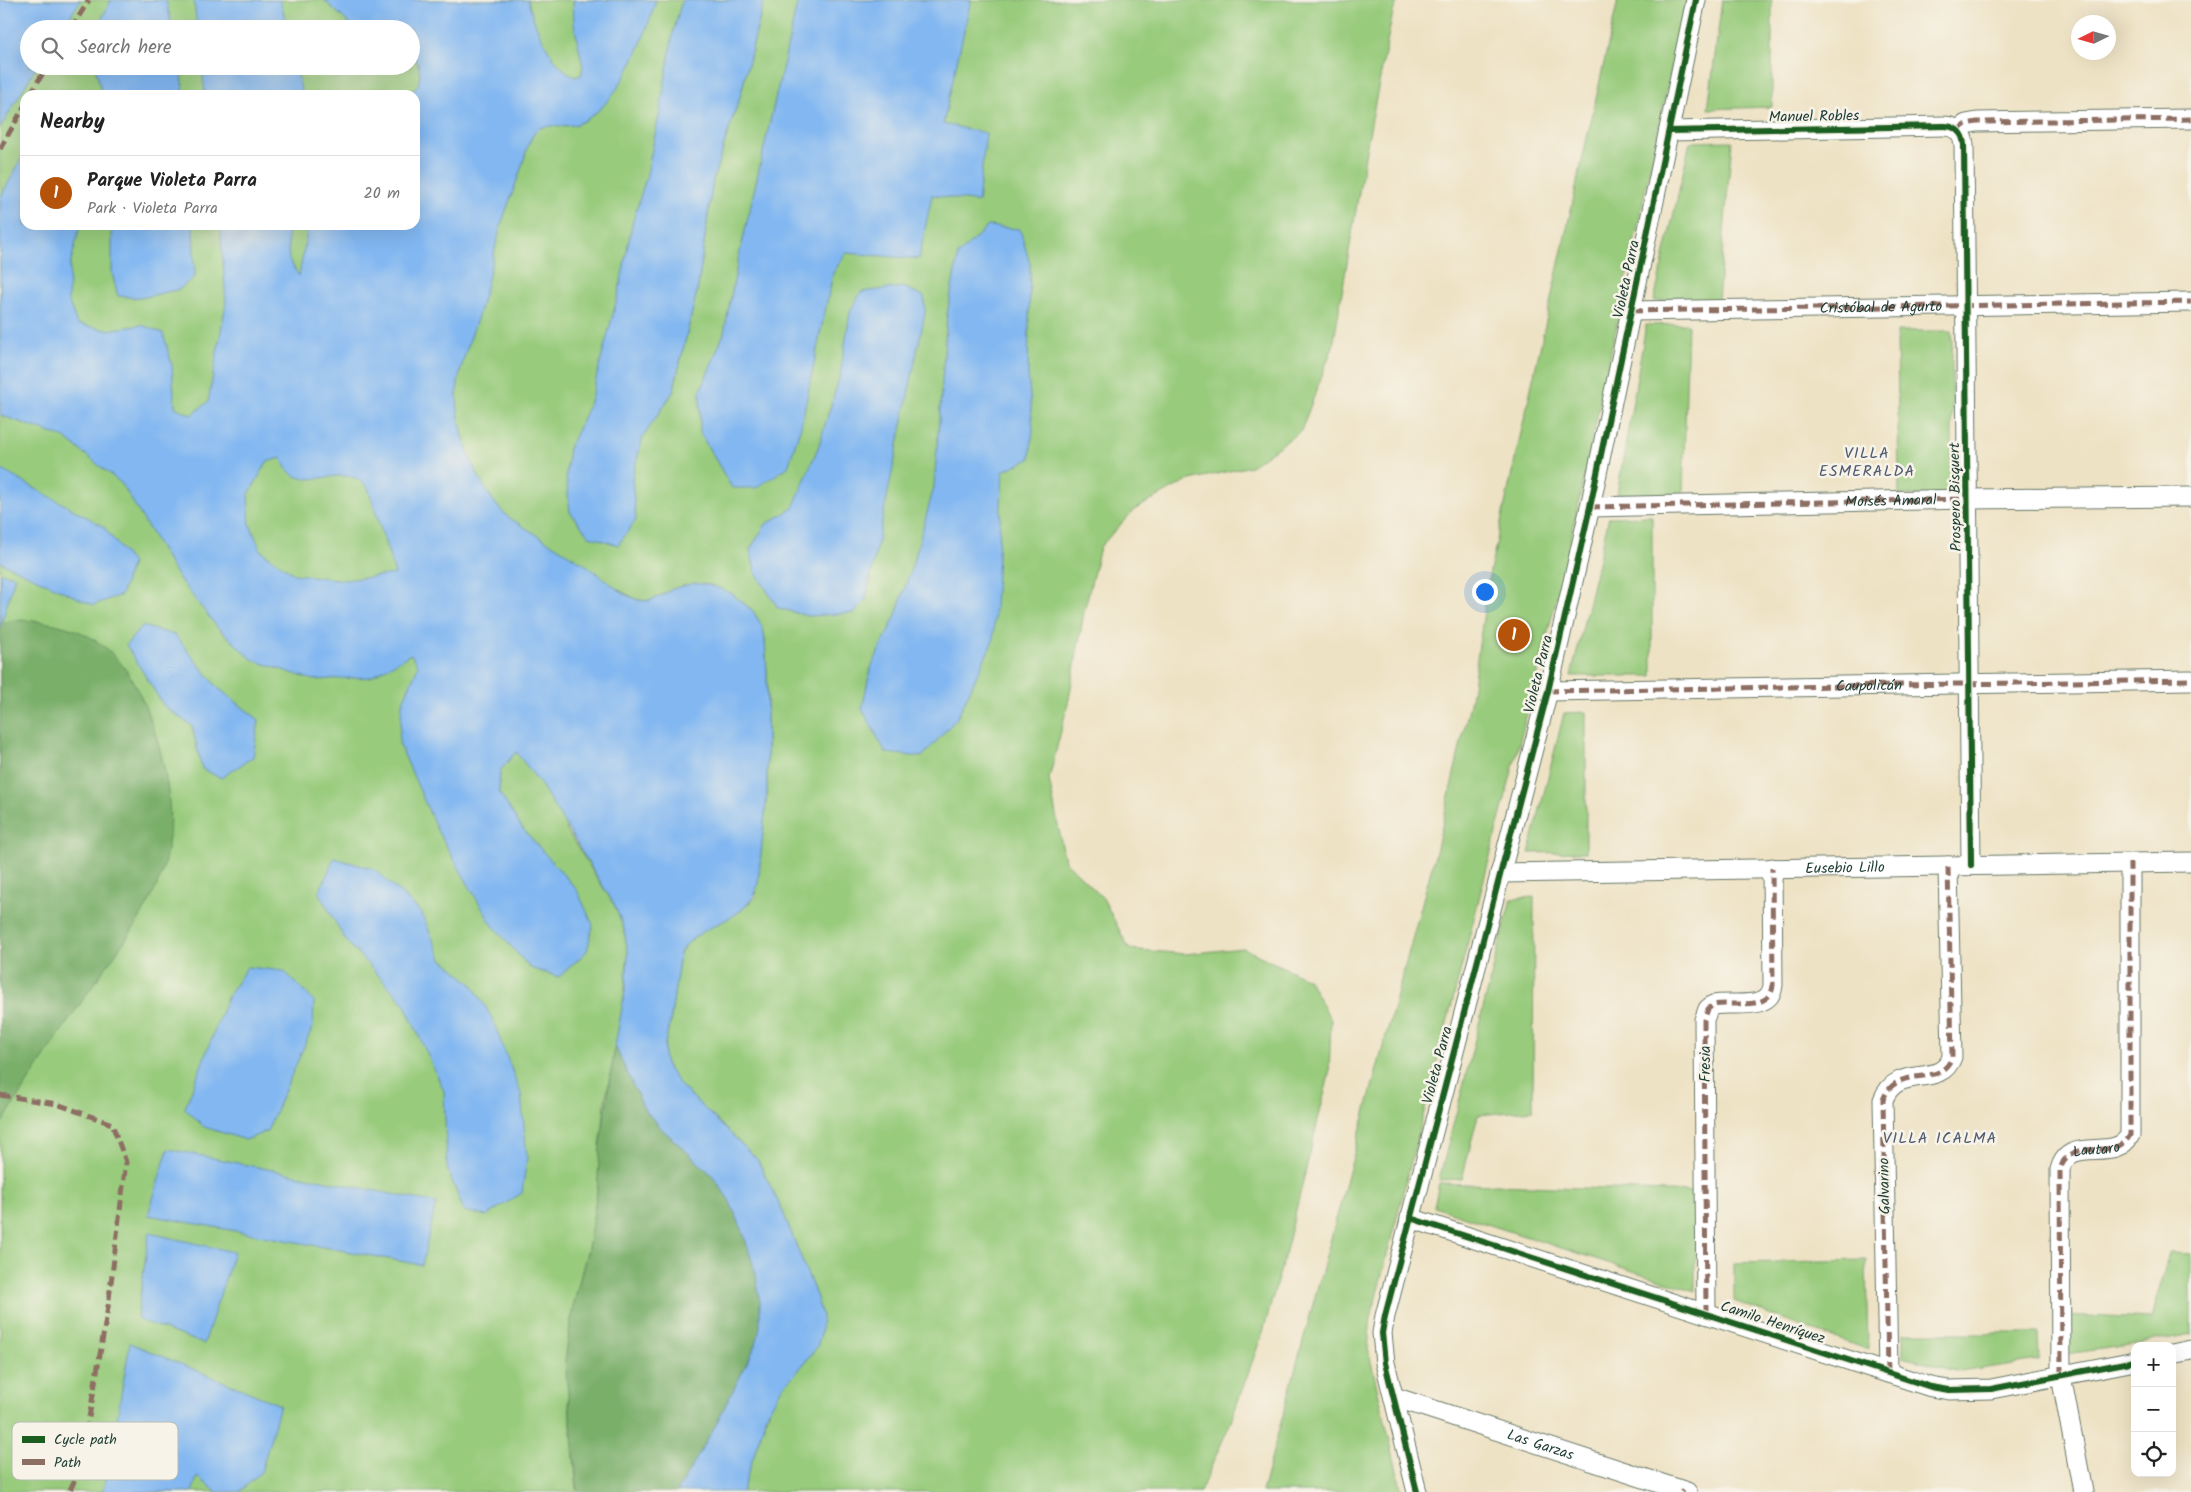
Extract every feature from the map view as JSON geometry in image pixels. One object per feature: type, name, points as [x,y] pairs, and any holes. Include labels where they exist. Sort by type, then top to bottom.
[{"type":"street","name":"Violeta Parra","points":[[1417,1492],[1383,1348],[1385,1316],[1548,691],[1632,311],[1696,0]]},
{"type":"street","name":"Manuel Robles","points":[[1669,131],[1944,126],[1958,130],[1966,124],[1977,122],[2191,119]]},
{"type":"street","name":"Prospero Bisquert","points":[[1958,130],[1964,145],[1971,865]]},
{"type":"street","name":"Cristóbal de Agurto","points":[[1632,311],[2191,302]]},
{"type":"street","name":"Moisés Amaral","points":[[1590,507],[1967,499],[2191,497]]},
{"type":"street","name":"Caupolicán","points":[[1548,691],[2191,680]]},
{"type":"street","name":"Eusebio Lillo","points":[[1500,873],[2191,862]]},
{"type":"street","name":"Lautaro","points":[[2083,1492],[2061,1376],[2060,1170],[2066,1156],[2075,1151],[2118,1148],[2127,1142],[2130,1135],[2130,863]]},
{"type":"street","name":"Galvarino","points":[[1888,1373],[1883,1100],[1885,1093],[1895,1082],[1907,1078],[1936,1074],[1946,1068],[1952,1057],[1948,866]]},
{"type":"street","name":"Fresia","points":[[1706,1314],[1704,1020],[1705,1014],[1714,1005],[1760,1002],[1771,994],[1773,985],[1772,868]]},
{"type":"street","name":"Camilo Henríquez","points":[[1410,1218],[1931,1387],[1969,1390],[1992,1389],[2131,1362]]},
{"type":"street","points":[[2176,1353],[2191,1350]]},
{"type":"street","name":"Las Garzas","points":[[1394,1398],[1684,1492]]},
{"type":"green space","points":[[0,0],[746,0],[656,418],[673,392],[698,287],[713,179],[741,93],[764,0],[1398,0],[1393,12],[1368,139],[1333,346],[1301,431],[1251,466],[1186,481],[1134,510],[1100,547],[1084,612],[1069,699],[1049,779],[1065,861],[1103,898],[1129,949],[1185,954],[1243,948],[1308,979],[1331,1020],[1329,1075],[1287,1247],[1263,1332],[1229,1426],[1200,1492],[742,1492],[773,1400],[782,1387],[808,1359],[817,1298],[783,1212],[757,1159],[681,1086],[669,1070],[664,1058],[680,953],[696,936],[737,912],[755,897],[767,793],[767,673],[765,640],[753,611],[731,593],[672,589],[648,601],[638,600],[619,590],[566,829],[615,906],[624,929],[628,953],[623,1010],[605,1101],[597,1192],[589,1244],[573,1307],[565,1361],[577,1492],[0,1492]]},
{"type":"green space","points":[[1618,0],[1686,0],[1566,562],[1371,1317],[1368,1349],[1402,1492],[1262,1492],[1437,848],[1471,699],[1490,571]]},
{"type":"green space","points":[[1722,0],[1772,0],[1772,107],[1708,109]]},
{"type":"green space","points":[[1732,141],[1718,300],[1654,301],[1690,142]]},
{"type":"green space","points":[[1688,324],[1683,494],[1617,494],[1646,325]]},
{"type":"green space","points":[[1897,331],[1952,331],[1952,495],[1899,495]]},
{"type":"green space","points":[[1652,516],[1652,676],[1571,676],[1609,517]]},
{"type":"green space","points":[[15,620],[37,621],[75,630],[106,648],[119,661],[131,678],[149,715],[161,754],[170,816],[169,836],[162,873],[147,906],[128,937],[47,1052],[0,1126],[0,623]]},
{"type":"green space","points":[[1586,712],[1586,852],[1529,853],[1564,713]]},
{"type":"green space","points":[[1534,897],[1533,1110],[1478,1115],[1462,1179],[1439,1180],[1511,899]]},
{"type":"green space","points":[[615,1046],[644,1109],[662,1129],[712,1175],[729,1200],[742,1229],[756,1274],[760,1302],[760,1327],[756,1345],[714,1428],[677,1492],[578,1492],[565,1361],[573,1307],[589,1244],[597,1192],[600,1145]]},
{"type":"green space","points":[[1439,1183],[1695,1192],[1695,1291],[1434,1207]]},
{"type":"green space","points":[[2169,1253],[2191,1254],[2191,1334],[2151,1342],[2131,1342],[2131,1345],[2066,1354],[2063,1315],[2152,1319]]},
{"type":"green space","points":[[1866,1260],[1868,1350],[1734,1301],[1734,1263]]},
{"type":"green space","points":[[1903,1333],[2038,1333],[2039,1360],[1960,1372],[1903,1357]]},
{"type":"water","points":[[0,0],[81,0],[68,20],[20,20],[20,75],[32,75],[23,90],[20,90],[20,94],[0,128]]},
{"type":"water","points":[[111,0],[166,0],[171,20],[101,20]]},
{"type":"water","points":[[194,0],[280,0],[286,20],[196,20]]},
{"type":"water","points":[[324,0],[528,0],[534,21],[551,55],[567,72],[575,77],[581,75],[583,67],[574,24],[573,0],[656,0],[645,34],[628,71],[605,104],[592,116],[577,124],[540,128],[531,138],[502,222],[481,306],[462,363],[457,397],[461,429],[472,462],[488,493],[508,517],[586,565],[624,594],[638,600],[648,601],[672,589],[694,583],[710,585],[731,593],[753,611],[762,626],[765,640],[767,673],[767,793],[758,884],[753,897],[745,907],[699,934],[688,942],[680,953],[664,1058],[669,1070],[681,1086],[757,1159],[783,1212],[817,1298],[822,1316],[821,1333],[817,1347],[798,1371],[782,1387],[767,1414],[742,1492],[677,1492],[714,1428],[756,1345],[760,1327],[760,1302],[756,1274],[742,1229],[729,1200],[712,1175],[662,1129],[644,1109],[615,1046],[626,986],[628,953],[624,929],[615,906],[541,785],[516,752],[500,771],[499,792],[522,828],[577,890],[593,925],[587,951],[559,977],[530,968],[490,922],[437,830],[399,743],[402,704],[418,666],[411,654],[371,677],[313,680],[253,660],[217,627],[177,576],[122,484],[65,438],[0,415],[0,198],[20,161],[20,230],[79,230],[70,266],[68,300],[77,324],[107,330],[142,325],[163,333],[172,365],[175,407],[191,415],[208,402],[226,303],[220,230],[287,230],[289,260],[299,276],[307,230],[420,230],[420,90],[413,90],[418,85],[420,75],[420,20],[345,20]],"holes":[[[281,458],[286,468],[294,475],[304,478],[350,476],[360,480],[368,488],[395,574],[345,580],[294,574],[261,551],[250,524],[248,496],[267,462]]]},
{"type":"water","points":[[682,0],[764,0],[741,93],[713,179],[698,287],[673,392],[643,437],[632,478],[636,520],[618,545],[589,536],[570,512],[566,474],[569,448],[589,405],[619,291],[632,224],[646,178],[673,33]]},
{"type":"water","points":[[798,0],[971,0],[943,124],[986,133],[978,202],[932,195],[919,259],[846,253],[833,273],[801,426],[788,467],[756,488],[732,488],[700,433],[700,392],[724,333],[737,265]]},
{"type":"water","points":[[97,75],[182,75],[183,90],[101,90]]},
{"type":"water","points":[[203,75],[298,75],[301,90],[204,90]]},
{"type":"water","points":[[988,226],[1020,229],[1030,264],[1028,374],[1033,429],[1030,459],[1003,471],[993,641],[957,718],[922,757],[886,753],[862,709],[870,670],[896,615],[916,553],[934,487],[947,315],[958,255]]},
{"type":"water","points":[[112,230],[193,230],[195,276],[180,289],[141,298],[118,296],[112,273]]},
{"type":"water","points":[[903,287],[924,296],[925,313],[866,599],[855,613],[808,616],[778,608],[755,572],[750,549],[766,524],[793,508],[819,445],[840,375],[850,312],[861,292]]},
{"type":"water","points":[[0,469],[103,526],[132,563],[121,595],[93,605],[0,562]]},
{"type":"water","points":[[0,573],[15,576],[0,628]]},
{"type":"water","points":[[142,626],[175,635],[217,687],[259,720],[253,757],[221,778],[202,769],[192,726],[164,706],[126,645]]},
{"type":"water","points":[[334,858],[374,869],[421,912],[441,958],[472,984],[492,1018],[521,1094],[527,1157],[522,1193],[486,1216],[464,1211],[447,1168],[444,1091],[404,1003],[346,941],[319,893]]},
{"type":"water","points":[[247,967],[284,971],[314,1001],[313,1026],[267,1131],[246,1140],[204,1127],[185,1108],[227,998]]},
{"type":"water","points":[[168,1149],[436,1203],[422,1265],[148,1215]]},
{"type":"water","points":[[149,1233],[234,1252],[204,1344],[137,1319]]},
{"type":"water","points":[[130,1343],[280,1405],[261,1472],[239,1492],[217,1492],[197,1477],[192,1492],[102,1492],[106,1480],[178,1480],[178,1422],[116,1422]]},
{"type":"marked path","points":[[77,20],[89,0]]},
{"type":"marked path","points":[[33,90],[42,75]]},
{"type":"marked path","points":[[0,149],[20,114]]},
{"type":"marked path","points":[[1958,130],[1966,124],[1977,122],[2191,119]]},
{"type":"marked path","points":[[1632,311],[2191,302]]},
{"type":"marked path","points":[[1590,507],[1967,499]]},
{"type":"marked path","points":[[1548,691],[2191,680]]},
{"type":"marked path","points":[[2061,1376],[2060,1170],[2065,1159],[2073,1153],[2082,1150],[2114,1148],[2123,1143],[2130,1135],[2130,863]]},
{"type":"marked path","points":[[1888,1373],[1883,1100],[1889,1089],[1898,1082],[1938,1072],[1946,1067],[1952,1057],[1948,866]]},
{"type":"marked path","points":[[1706,1314],[1704,1020],[1708,1009],[1713,1005],[1749,1004],[1765,999],[1771,993],[1773,985],[1772,868]]},
{"type":"marked path","points":[[0,1095],[57,1104],[112,1124],[126,1162],[108,1307],[88,1422]]},
{"type":"marked path","points":[[69,1492],[75,1480]]},
{"type":"cycle path","points":[[1417,1492],[1385,1363],[1382,1333],[1385,1316],[1548,691],[1590,507],[1696,0]]},
{"type":"cycle path","points":[[1669,131],[1948,126],[1958,131],[1962,137],[1964,145],[1971,865]]},
{"type":"cycle path","points":[[1410,1218],[1931,1387],[1949,1390],[1991,1389],[2131,1362]]},
{"type":"place","name":"Parque Violeta Parra","points":[[1514,635]]},
{"type":"district","name":"VILLA ESMERALDA","points":[[1867,461]]},
{"type":"district","name":"VILLA ICALMA","points":[[1940,1137]]}]
